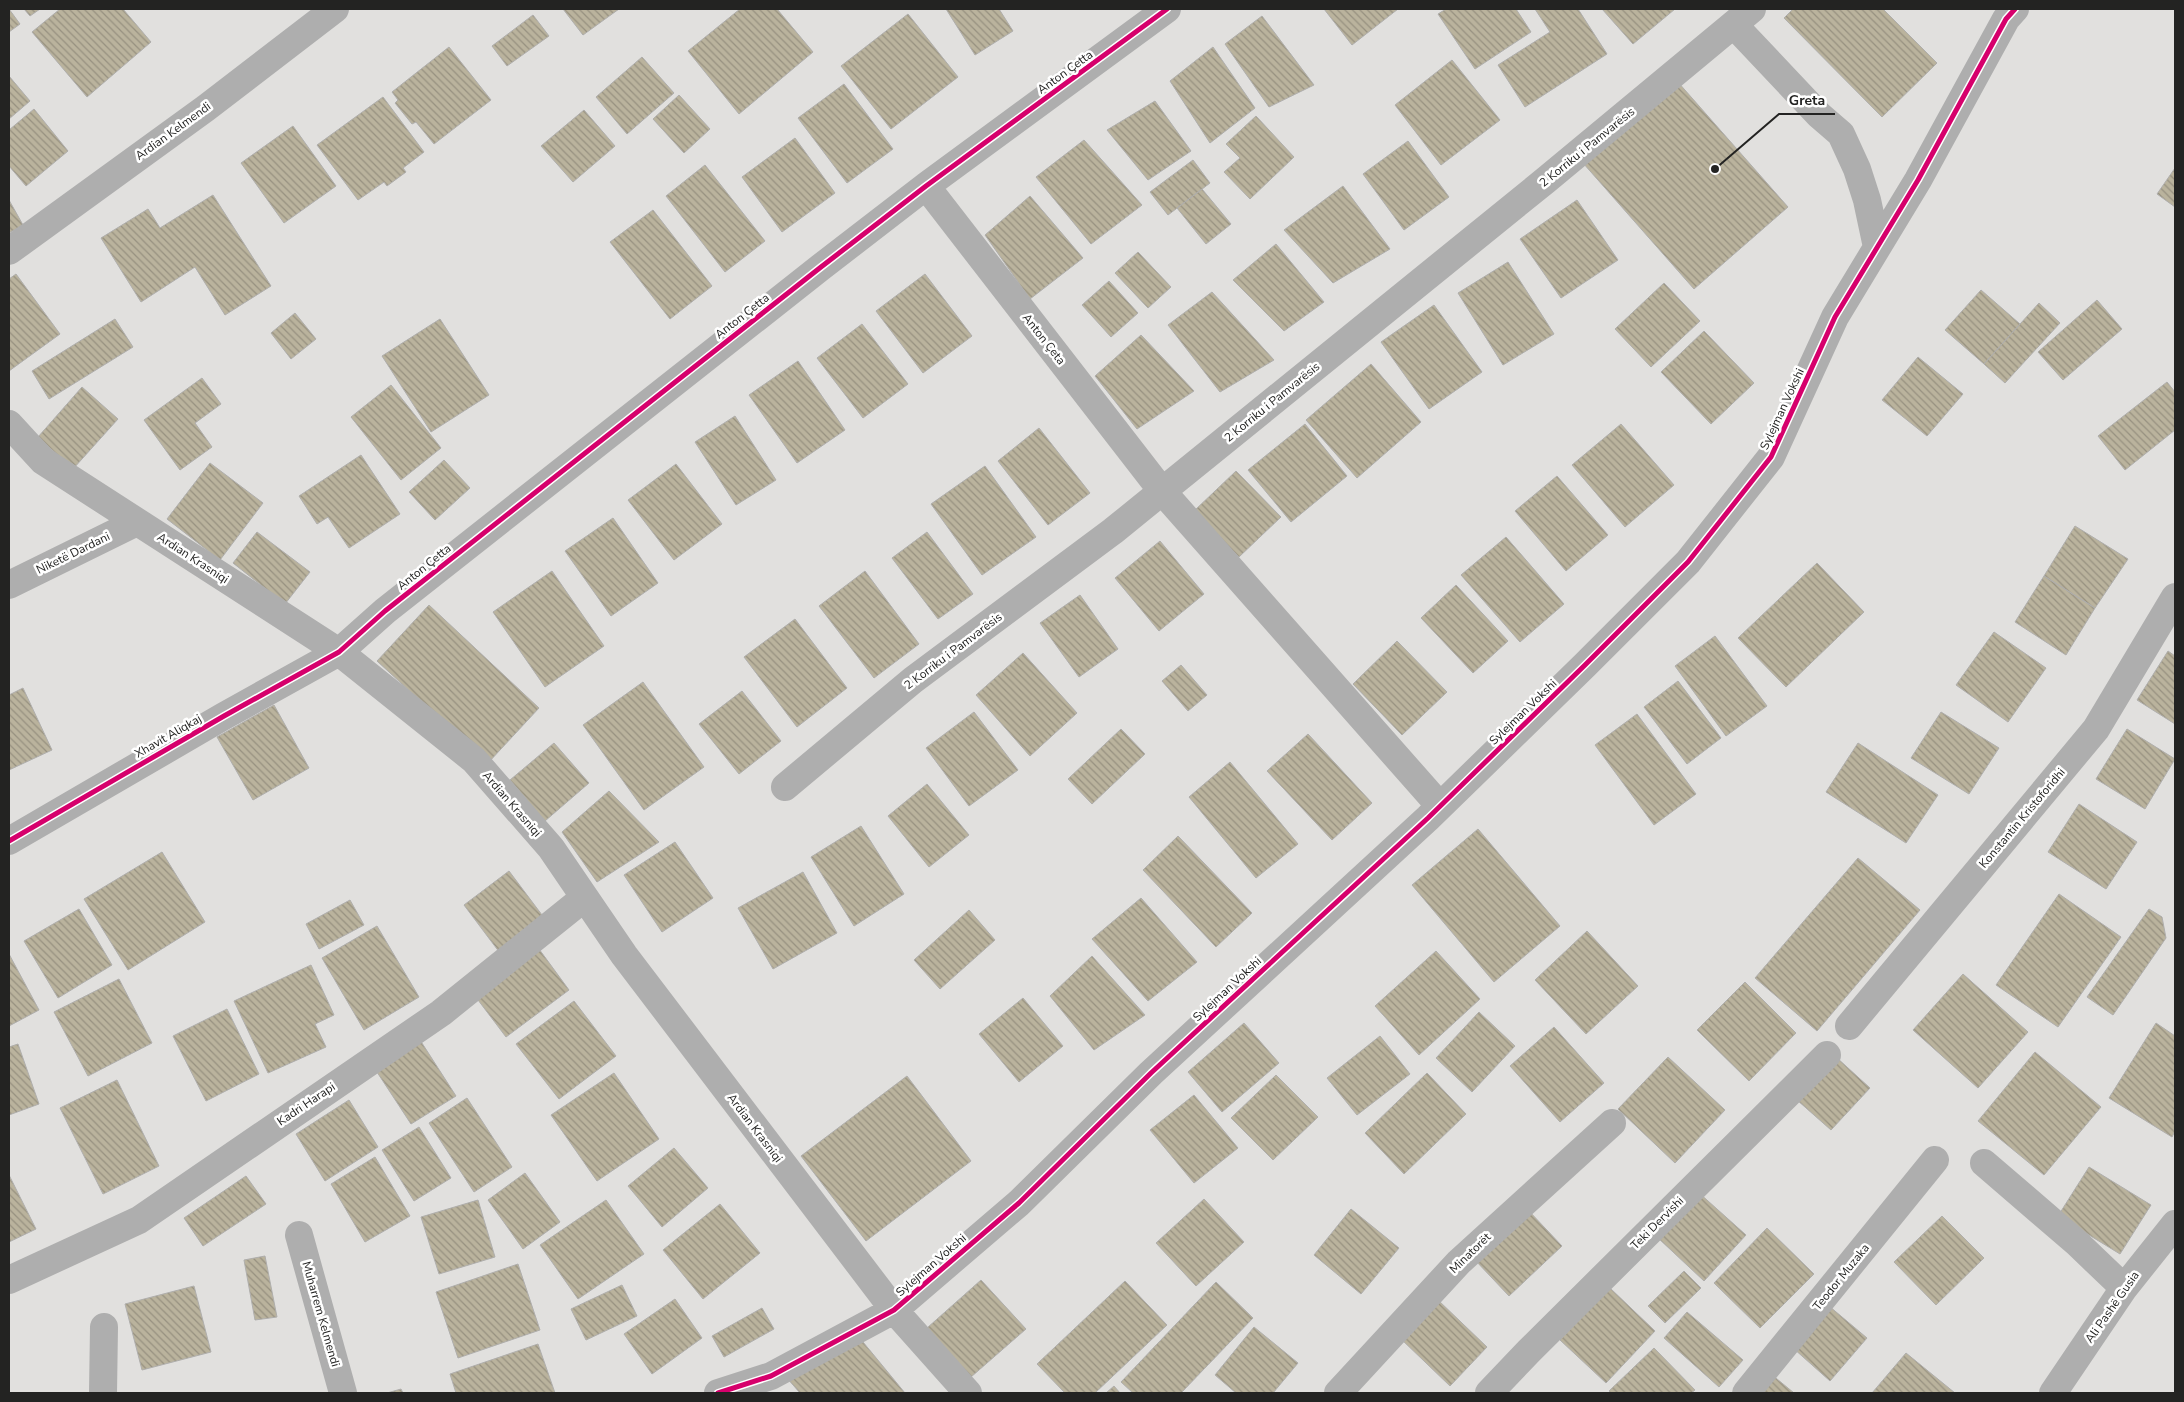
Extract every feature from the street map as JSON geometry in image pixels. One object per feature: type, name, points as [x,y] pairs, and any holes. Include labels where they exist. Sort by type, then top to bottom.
[{"type":"street","name":"Ardian Kelmendi","points":[[9,250],[206,108],[335,9]]},
{"type":"street","name":"Anton Çetta","points":[[339,652],[385,611],[482,533],[926,186],[1166,9]]},
{"type":"street","name":"Sylejman Vokshi","points":[[718,1393],[771,1376],[894,1310],[1019,1202],[1150,1073],[1440,806],[1688,562],[1771,458],[1834,317],[1918,180],[2005,12]]},
{"type":"street","points":[[1743,17],[1819,115],[1841,134],[1857,169],[1867,200],[1877,247]]},
{"type":"street","name":"2 Korriku i Pamvarësis","points":[[785,787],[913,680],[1113,531],[1553,174],[1743,17]]},
{"type":"street","name":"Anton Çeta","points":[[926,186],[1162,491]]},
{"type":"street","name":"Ardian Krasniqi","points":[[9,424],[43,460],[339,652],[474,760],[551,848],[624,956],[894,1310],[968,1393]]},
{"type":"street","points":[[1162,491],[1440,806]]},
{"type":"street","name":"Niketë Dardani","points":[[9,585],[137,522]]},
{"type":"street","name":"Konstantin Kristoforidhi","points":[[1849,1026],[2096,729],[2175,597]]},
{"type":"street","name":"Xhavit Aliqkaj","points":[[9,841],[224,716],[339,652]]},
{"type":"street","name":"Kadri Harapi","points":[[9,1280],[139,1220],[441,1013],[584,898]]},
{"type":"street","name":"Teki Dervishi","points":[[1489,1393],[1542,1337],[1827,1055]]},
{"type":"street","name":"Minatorët","points":[[1338,1393],[1459,1262],[1612,1123]]},
{"type":"street","name":"Teodor Muzaka","points":[[1746,1393],[1935,1160]]},
{"type":"street","points":[[1984,1163],[2077,1243],[2124,1288]]},
{"type":"street","name":"Ali Pashë Gusia","points":[[2053,1393],[2124,1288],[2175,1224]]},
{"type":"street","name":"Muharrem Kelmendi","points":[[299,1235],[343,1393]]},
{"type":"street","points":[[103,1393],[104,1327]]},
{"type":"building","points":[[9,9],[20,24],[9,32]]},
{"type":"building","points":[[24,9],[40,9],[30,16]]},
{"type":"building","points":[[60,9],[123,9],[151,42],[87,97],[32,32]]},
{"type":"building","points":[[563,9],[619,9],[583,35]]},
{"type":"building","points":[[740,9],[777,9],[813,52],[739,114],[688,51]]},
{"type":"building","points":[[946,9],[999,9],[1013,31],[975,55]]},
{"type":"building","points":[[1324,9],[1398,9],[1352,45]]},
{"type":"building","points":[[1446,9],[1516,9],[1531,32],[1475,69],[1438,14]]},
{"type":"building","points":[[1535,9],[1578,9],[1607,54],[1525,107],[1498,65],[1550,32]]},
{"type":"building","points":[[1602,9],[1675,9],[1633,44]]},
{"type":"building","points":[[1793,9],[1883,9],[1937,63],[1882,117],[1784,18]]},
{"type":"building","points":[[908,14],[958,77],[891,129],[841,66]]},
{"type":"building","points":[[533,15],[549,36],[507,66],[492,46]]},
{"type":"building","points":[[1262,16],[1314,85],[1269,107],[1225,44]]},
{"type":"building","points":[[449,47],[491,100],[434,144],[416,122],[412,124],[395,103],[398,100],[392,92]]},
{"type":"building","points":[[1213,47],[1255,108],[1210,143],[1170,81]]},
{"type":"building","points":[[642,57],[674,93],[627,134],[596,97]]},
{"type":"building","points":[[1452,60],[1500,120],[1441,165],[1395,105]]},
{"type":"building","points":[[9,76],[30,101],[9,119]]},
{"type":"building","points":[[1677,81],[1788,207],[1694,289],[1583,163]]},
{"type":"building","points":[[844,84],[893,149],[847,183],[798,118]]},
{"type":"building","points":[[679,95],[710,129],[684,153],[653,119]]},
{"type":"building","points":[[383,97],[424,152],[403,168],[406,172],[387,186],[384,182],[358,200],[317,145]]},
{"type":"building","points":[[1155,101],[1191,151],[1148,180],[1107,130]]},
{"type":"building","points":[[34,109],[68,151],[26,186],[9,166],[9,130]]},
{"type":"building","points":[[584,110],[615,146],[573,182],[541,146]]},
{"type":"building","points":[[1256,116],[1294,157],[1250,199],[1224,172],[1240,158],[1226,144]]},
{"type":"building","points":[[293,126],[336,186],[284,223],[241,163]]},
{"type":"building","points":[[795,138],[835,193],[782,232],[742,177]]},
{"type":"building","points":[[1084,140],[1142,205],[1091,244],[1036,177]]},
{"type":"building","points":[[1408,141],[1449,197],[1404,230],[1363,174]]},
{"type":"building","points":[[1193,160],[1210,183],[1168,215],[1150,192]]},
{"type":"building","points":[[705,165],[765,241],[725,272],[666,196]]},
{"type":"building","points":[[2175,168],[2175,207],[2157,194]]},
{"type":"building","points":[[1343,186],[1390,249],[1333,283],[1284,230]]},
{"type":"building","points":[[1202,189],[1231,224],[1206,244],[1177,208]]},
{"type":"building","points":[[213,195],[271,286],[225,315],[195,267],[141,302],[101,238],[148,209],[160,228]]},
{"type":"building","points":[[1030,196],[1083,258],[1030,299],[985,235]]},
{"type":"building","points":[[9,200],[23,225],[9,233]]},
{"type":"building","points":[[1577,200],[1618,260],[1561,298],[1520,239]]},
{"type":"building","points":[[653,210],[712,286],[670,319],[610,242]]},
{"type":"building","points":[[1276,244],[1324,302],[1284,331],[1233,280]]},
{"type":"building","points":[[1138,252],[1171,287],[1148,308],[1115,273]]},
{"type":"building","points":[[1508,262],[1554,334],[1503,365],[1458,293]]},
{"type":"building","points":[[16,274],[60,334],[9,371],[9,279]]},
{"type":"building","points":[[925,274],[972,336],[923,373],[876,311]]},
{"type":"building","points":[[1109,281],[1138,313],[1111,337],[1082,305]]},
{"type":"building","points":[[1664,283],[1700,321],[1651,367],[1615,329]]},
{"type":"building","points":[[1981,290],[2020,324],[1984,364],[1945,330]]},
{"type":"building","points":[[1212,292],[1274,360],[1220,392],[1168,325]]},
{"type":"building","points":[[2097,300],[2122,329],[2063,380],[2038,352]]},
{"type":"building","points":[[2039,303],[2060,323],[2005,383],[1984,364]]},
{"type":"building","points":[[1434,305],[1482,372],[1429,409],[1381,342]]},
{"type":"building","points":[[295,313],[316,339],[291,359],[271,333]]},
{"type":"building","points":[[115,319],[133,347],[49,399],[32,371]]},
{"type":"building","points":[[440,319],[489,395],[431,432],[382,356]]},
{"type":"building","points":[[862,324],[908,384],[863,418],[817,358]]},
{"type":"building","points":[[1704,331],[1754,383],[1711,424],[1661,372]]},
{"type":"building","points":[[1141,335],[1194,391],[1137,429],[1095,376]]},
{"type":"building","points":[[1918,357],[1963,394],[1927,436],[1882,400]]},
{"type":"building","points":[[798,361],[845,430],[797,463],[749,395]]},
{"type":"building","points":[[1371,364],[1421,422],[1357,478],[1306,420]]},
{"type":"building","points":[[202,378],[221,404],[195,423],[212,447],[180,470],[144,420]]},
{"type":"building","points":[[2167,382],[2175,392],[2175,430],[2125,470],[2098,436]]},
{"type":"building","points":[[391,385],[441,448],[401,480],[351,417]]},
{"type":"building","points":[[82,387],[118,419],[73,469],[38,437]]},
{"type":"building","points":[[735,416],[776,480],[736,505],[695,442]]},
{"type":"building","points":[[1305,424],[1347,476],[1291,522],[1248,470]]},
{"type":"building","points":[[1621,424],[1674,485],[1625,527],[1572,465]]},
{"type":"building","points":[[1039,428],[1090,493],[1048,525],[998,461]]},
{"type":"building","points":[[361,455],[400,514],[349,548],[328,517],[317,524],[299,496]]},
{"type":"building","points":[[444,460],[470,488],[435,520],[409,492]]},
{"type":"building","points":[[210,463],[263,503],[220,560],[167,519]]},
{"type":"building","points":[[676,464],[722,524],[674,560],[628,500]]},
{"type":"building","points":[[985,466],[1036,537],[982,575],[931,504]]},
{"type":"building","points":[[1236,471],[1281,517],[1239,557],[1194,511]]},
{"type":"building","points":[[1557,476],[1608,535],[1566,571],[1515,511]]},
{"type":"building","points":[[613,518],[658,583],[611,616],[565,551]]},
{"type":"building","points":[[2075,526],[2128,559],[2095,608],[2044,576]]},
{"type":"building","points":[[257,532],[310,572],[285,604],[233,563]]},
{"type":"building","points":[[927,532],[973,594],[938,619],[892,558]]},
{"type":"building","points":[[1506,537],[1564,604],[1520,642],[1461,575]]},
{"type":"building","points":[[1160,541],[1204,594],[1159,631],[1115,578]]},
{"type":"building","points":[[1817,563],[1864,612],[1786,687],[1738,638]]},
{"type":"building","points":[[552,571],[604,646],[545,687],[493,612]]},
{"type":"building","points":[[865,571],[919,644],[874,678],[819,606]]},
{"type":"building","points":[[2044,576],[2095,608],[2066,655],[2015,622]]},
{"type":"building","points":[[1456,585],[1508,641],[1473,673],[1421,618]]},
{"type":"building","points":[[1080,595],[1118,649],[1079,677],[1040,623]]},
{"type":"building","points":[[429,605],[539,708],[488,763],[377,661]]},
{"type":"building","points":[[795,619],[847,688],[797,727],[744,657]]},
{"type":"building","points":[[1994,632],[2046,668],[2008,722],[1956,685]]},
{"type":"building","points":[[1715,636],[1767,706],[1726,736],[1675,666]]},
{"type":"building","points":[[1397,641],[1447,692],[1402,735],[1353,684]]},
{"type":"building","points":[[2168,651],[2175,656],[2175,724],[2137,700]]},
{"type":"building","points":[[1023,653],[1077,713],[1030,756],[976,695]]},
{"type":"building","points":[[1181,665],[1207,695],[1188,711],[1162,681]]},
{"type":"building","points":[[1678,681],[1721,738],[1687,764],[1644,707]]},
{"type":"building","points":[[643,682],[704,767],[644,810],[583,725]]},
{"type":"building","points":[[23,688],[52,750],[9,770],[9,695]]},
{"type":"building","points":[[742,691],[781,741],[739,774],[699,724]]},
{"type":"building","points":[[274,705],[309,768],[253,800],[217,737]]},
{"type":"building","points":[[974,712],[1018,770],[969,806],[926,748]]},
{"type":"building","points":[[1941,712],[1999,748],[1969,794],[1911,758]]},
{"type":"building","points":[[1637,714],[1696,794],[1654,825],[1595,745]]},
{"type":"building","points":[[1121,729],[1145,754],[1092,804],[1068,779]]},
{"type":"building","points":[[2127,729],[2175,759],[2145,809],[2096,779]]},
{"type":"building","points":[[1308,734],[1372,803],[1332,840],[1267,771]]},
{"type":"building","points":[[554,743],[589,783],[545,821],[510,780]]},
{"type":"building","points":[[1858,743],[1938,795],[1906,843],[1826,792]]},
{"type":"building","points":[[1230,762],[1298,844],[1256,878],[1189,797]]},
{"type":"building","points":[[927,784],[969,835],[929,867],[888,816]]},
{"type":"building","points":[[609,791],[659,842],[597,882],[562,832]]},
{"type":"building","points":[[2079,804],[2137,842],[2106,889],[2048,852]]},
{"type":"building","points":[[861,826],[904,894],[854,926],[811,857]]},
{"type":"building","points":[[1478,829],[1560,926],[1494,982],[1412,885]]},
{"type":"building","points":[[1178,836],[1252,913],[1216,947],[1143,870]]},
{"type":"building","points":[[675,842],[713,898],[662,932],[624,875]]},
{"type":"building","points":[[162,852],[205,922],[128,970],[84,899]]},
{"type":"building","points":[[1858,858],[1920,910],[1817,1031],[1755,978]]},
{"type":"building","points":[[509,871],[545,919],[500,953],[464,905]]},
{"type":"building","points":[[803,872],[837,933],[773,969],[738,908]]},
{"type":"building","points":[[2059,894],[2121,937],[2058,1027],[1996,985]]},
{"type":"building","points":[[1141,898],[1197,962],[1148,1001],[1092,939]]},
{"type":"building","points":[[350,900],[364,925],[319,949],[306,924]]},
{"type":"building","points":[[79,909],[112,965],[58,998],[24,941]]},
{"type":"building","points":[[2149,909],[2162,917],[2166,938],[2113,1015],[2087,997]]},
{"type":"building","points":[[969,910],[995,940],[940,989],[914,960]]},
{"type":"building","points":[[377,926],[419,997],[364,1030],[322,958]]},
{"type":"building","points":[[1587,931],[1638,986],[1586,1034],[1535,980]]},
{"type":"building","points":[[539,949],[569,990],[506,1037],[475,996]]},
{"type":"building","points":[[1436,951],[1480,999],[1419,1055],[1375,1006]]},
{"type":"building","points":[[9,954],[39,1010],[9,1026]]},
{"type":"building","points":[[1092,956],[1145,1015],[1094,1050],[1050,996]]},
{"type":"building","points":[[311,965],[334,1015],[315,1024],[326,1047],[268,1073],[234,1001]]},
{"type":"building","points":[[1963,974],[2028,1032],[1978,1088],[1913,1030]]},
{"type":"building","points":[[119,979],[152,1043],[88,1076],[54,1012]]},
{"type":"building","points":[[1745,982],[1796,1033],[1749,1081],[1697,1030]]},
{"type":"building","points":[[1023,998],[1063,1046],[1019,1082],[979,1034]]},
{"type":"building","points":[[574,1001],[616,1056],[559,1099],[516,1044]]},
{"type":"building","points":[[227,1009],[259,1074],[206,1101],[173,1036]]},
{"type":"building","points":[[1479,1012],[1515,1046],[1472,1092],[1436,1058]]},
{"type":"building","points":[[1244,1023],[1279,1063],[1222,1112],[1188,1072]]},
{"type":"building","points":[[2156,1023],[2175,1036],[2175,1131],[2172,1137],[2109,1098]]},
{"type":"building","points":[[1554,1027],[1604,1083],[1560,1122],[1510,1066]]},
{"type":"building","points":[[1380,1036],[1410,1074],[1357,1115],[1327,1078]]},
{"type":"building","points":[[420,1040],[456,1096],[411,1124],[375,1069]]},
{"type":"building","points":[[18,1044],[39,1104],[9,1115],[9,1047]]},
{"type":"building","points":[[2035,1052],[2101,1107],[2044,1175],[1978,1121]]},
{"type":"building","points":[[1668,1057],[1725,1110],[1675,1163],[1618,1109]]},
{"type":"building","points":[[1836,1057],[1870,1088],[1831,1130],[1797,1100]]},
{"type":"building","points":[[614,1073],[659,1139],[597,1181],[551,1115]]},
{"type":"building","points":[[1427,1073],[1466,1114],[1404,1174],[1365,1133]]},
{"type":"building","points":[[1276,1075],[1318,1117],[1273,1160],[1231,1118]]},
{"type":"building","points":[[907,1076],[971,1161],[866,1241],[801,1156]]},
{"type":"building","points":[[117,1080],[159,1166],[103,1194],[60,1108]]},
{"type":"building","points":[[1194,1095],[1238,1148],[1194,1183],[1150,1130]]},
{"type":"building","points":[[467,1098],[512,1167],[474,1192],[429,1123]]},
{"type":"building","points":[[349,1100],[378,1147],[325,1181],[296,1134]]},
{"type":"building","points":[[419,1127],[451,1178],[414,1201],[382,1150]]},
{"type":"building","points":[[674,1148],[708,1188],[662,1227],[628,1186]]},
{"type":"building","points":[[375,1157],[410,1216],[365,1242],[331,1184]]},
{"type":"building","points":[[2089,1167],[2151,1205],[2120,1254],[2058,1216]]},
{"type":"building","points":[[525,1173],[560,1222],[523,1249],[488,1200]]},
{"type":"building","points":[[9,1175],[36,1229],[9,1242]]},
{"type":"building","points":[[246,1176],[266,1204],[203,1246],[184,1218]]},
{"type":"building","points":[[1698,1192],[1746,1235],[1704,1281],[1657,1237]]},
{"type":"building","points":[[1204,1199],[1244,1242],[1196,1286],[1156,1243]]},
{"type":"building","points":[[478,1200],[495,1257],[439,1274],[421,1217]]},
{"type":"building","points":[[606,1200],[644,1254],[578,1299],[540,1245]]},
{"type":"building","points":[[720,1204],[760,1253],[703,1299],[663,1250]]},
{"type":"building","points":[[1351,1209],[1399,1248],[1361,1294],[1314,1255]]},
{"type":"building","points":[[1528,1210],[1562,1246],[1509,1296],[1475,1260]]},
{"type":"building","points":[[1942,1216],[1984,1258],[1936,1305],[1894,1262]]},
{"type":"building","points":[[1767,1228],[1814,1274],[1760,1328],[1714,1283]]},
{"type":"building","points":[[265,1256],[277,1317],[255,1320],[244,1260]]},
{"type":"building","points":[[518,1264],[540,1330],[458,1358],[436,1292]]},
{"type":"building","points":[[1684,1271],[1701,1288],[1665,1323],[1648,1306]]},
{"type":"building","points":[[981,1280],[1026,1329],[971,1377],[927,1328]]},
{"type":"building","points":[[1125,1281],[1167,1325],[1095,1393],[1065,1393],[1037,1364]]},
{"type":"building","points":[[1216,1282],[1253,1318],[1181,1393],[1133,1393],[1121,1382]]},
{"type":"building","points":[[622,1285],[637,1316],[586,1340],[571,1309]]},
{"type":"building","points":[[194,1286],[211,1352],[142,1370],[125,1304]]},
{"type":"building","points":[[1610,1288],[1655,1331],[1606,1383],[1560,1340]]},
{"type":"building","points":[[675,1299],[702,1338],[652,1374],[624,1334]]},
{"type":"building","points":[[1438,1300],[1487,1347],[1450,1386],[1400,1338]]},
{"type":"building","points":[[1829,1306],[1867,1338],[1830,1381],[1793,1348]]},
{"type":"building","points":[[762,1308],[774,1329],[724,1357],[712,1336]]},
{"type":"building","points":[[1687,1312],[1743,1360],[1719,1387],[1664,1338]]},
{"type":"building","points":[[1254,1327],[1298,1363],[1273,1393],[1236,1393],[1215,1375]]},
{"type":"building","points":[[863,1342],[905,1393],[800,1393],[787,1378]]},
{"type":"building","points":[[538,1344],[555,1393],[456,1393],[450,1374]]},
{"type":"building","points":[[1654,1348],[1695,1390],[1691,1393],[1611,1393],[1609,1391]]},
{"type":"building","points":[[1906,1353],[1955,1393],[1872,1393]]},
{"type":"building","points":[[1771,1374],[1794,1393],[1754,1393]]},
{"type":"building","points":[[1114,1386],[1120,1393],[1106,1393]]},
{"type":"building","points":[[401,1389],[403,1393],[387,1393]]},
{"type":"cycle path","points":[[9,841],[224,716],[339,652],[385,611],[821,267],[926,186],[1167,9]]},
{"type":"cycle path","points":[[718,1393],[771,1376],[894,1310],[1019,1203],[1151,1073],[1428,818],[1688,562],[1771,457],[1835,317],[1918,180],[2006,19],[2015,9]]},
{"type":"place","name":"Greta","points":[[1715,169]]}]
